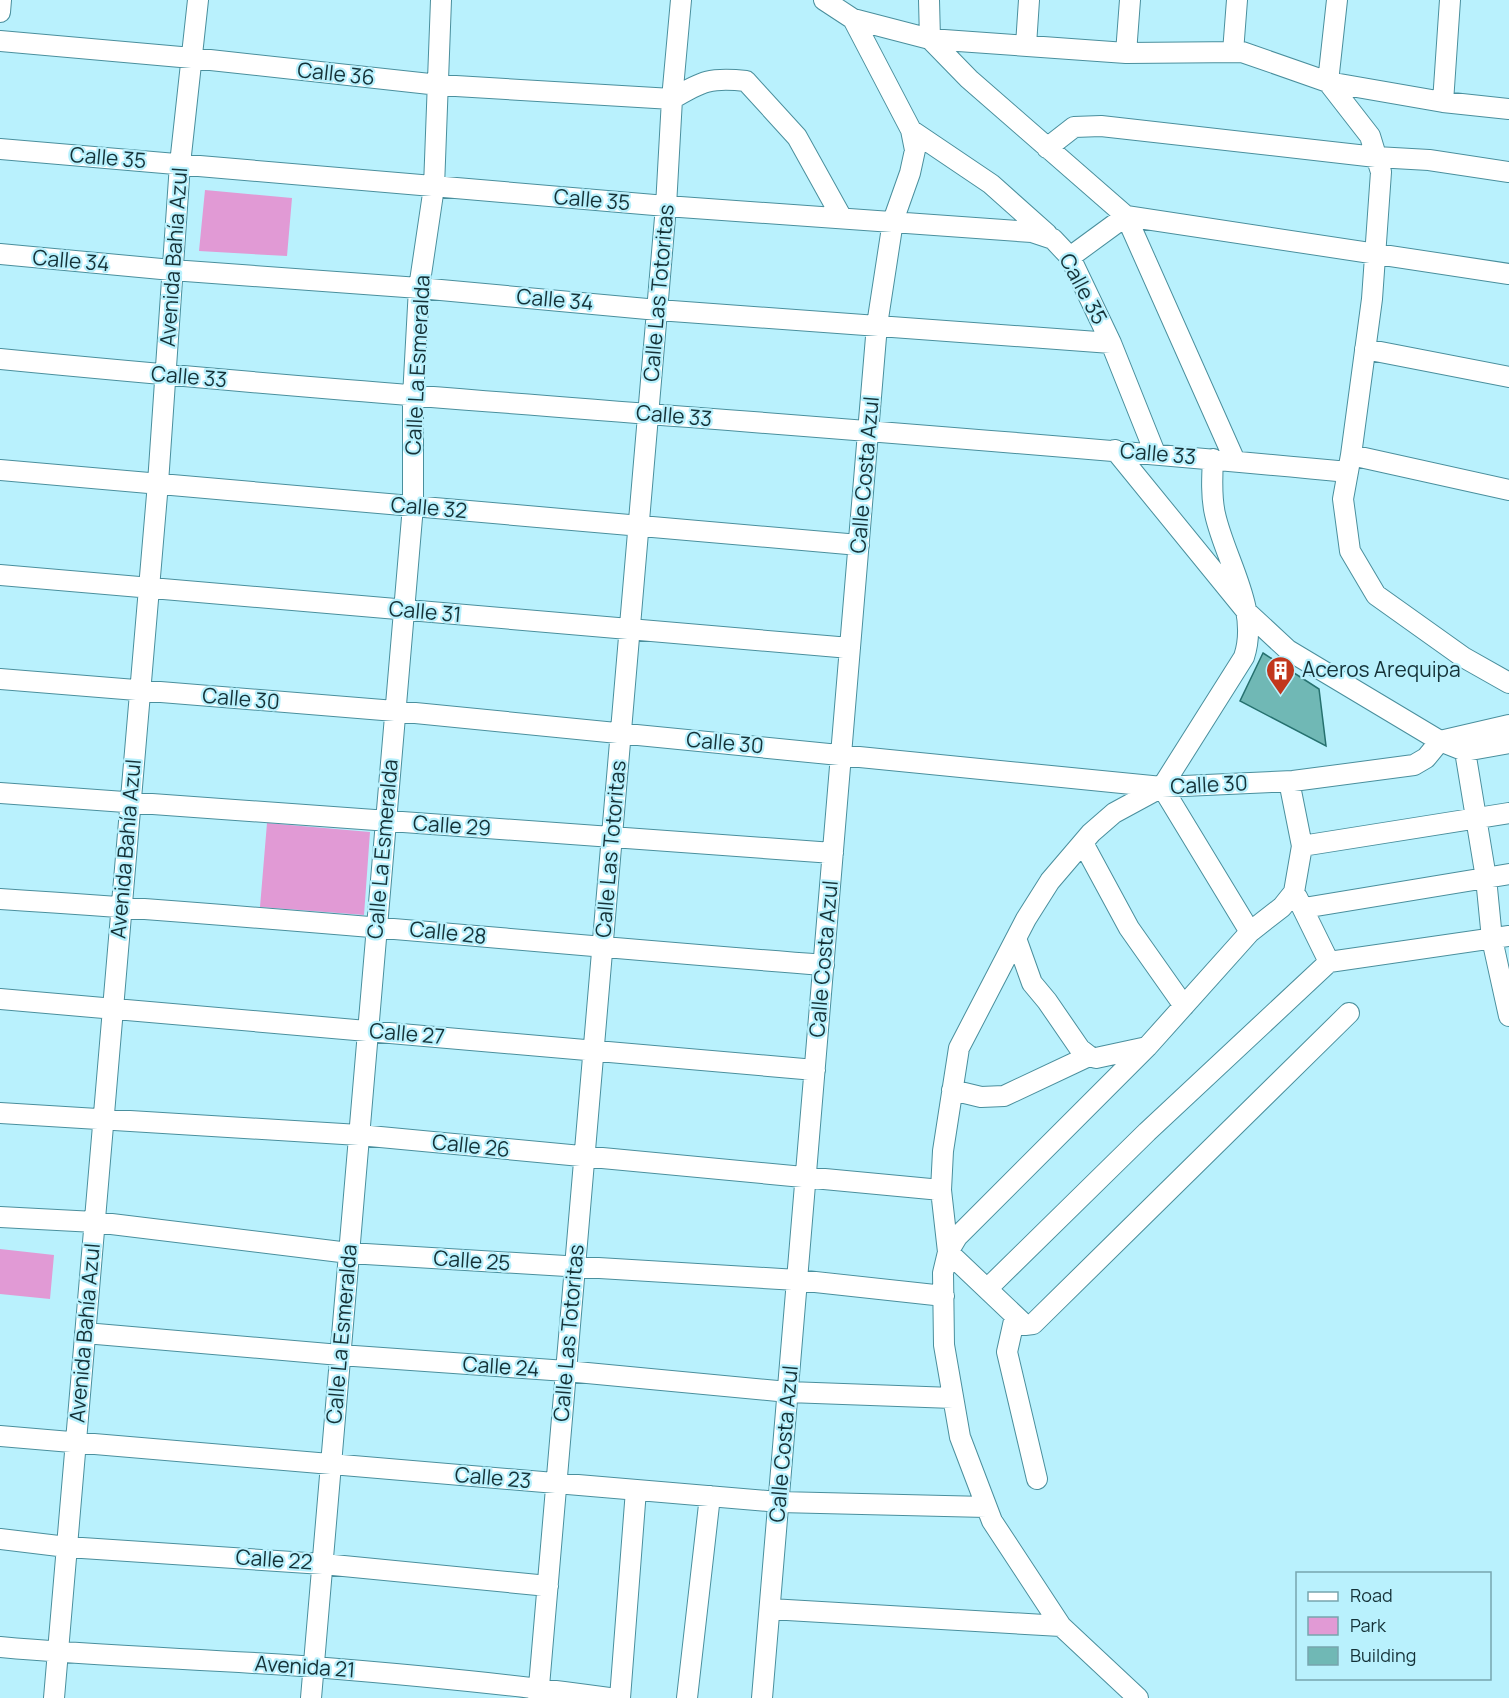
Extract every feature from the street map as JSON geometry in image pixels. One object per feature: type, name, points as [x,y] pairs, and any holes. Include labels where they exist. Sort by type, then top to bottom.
[{"type":"street","points":[[0,12],[1,0]]},
{"type":"street","name":"Avenida Bahía Azul","points":[[54,1698],[158,483],[180,164],[198,0]]},
{"type":"street","name":"Calle La Esmeralda","points":[[311,1698],[413,506],[414,397],[419,288],[434,187],[441,0]]},
{"type":"street","name":"Calle Las Totoritas","points":[[538,1693],[658,310],[681,0]]},
{"type":"street","points":[[824,0],[853,19],[930,39],[1126,53],[1242,52],[1328,82],[1443,102],[1509,109]]},
{"type":"street","points":[[929,0],[930,39],[969,79],[1126,216],[1235,461]]},
{"type":"street","points":[[1026,45],[1029,0]]},
{"type":"street","points":[[1126,53],[1130,0]]},
{"type":"street","points":[[1233,52],[1237,0]]},
{"type":"street","points":[[1337,0],[1328,82],[1370,136],[1380,172],[1375,254],[1365,349],[1343,498],[1350,552],[1376,595],[1463,657],[1509,683]]},
{"type":"street","points":[[1443,102],[1450,0]]},
{"type":"street","points":[[853,19],[912,130],[991,184],[1053,239]]},
{"type":"street","name":"Calle 36","points":[[0,41],[192,58],[439,85],[672,99]]},
{"type":"street","points":[[672,99],[693,86],[720,78],[746,81],[797,137],[842,218]]},
{"type":"street","points":[[1047,148],[1074,127],[1101,126],[1376,157],[1429,160],[1509,172]]},
{"type":"street","name":"Calle Costa Azul","points":[[762,1698],[877,325],[893,221],[910,173],[915,150],[912,130]]},
{"type":"street","name":"Calle 35","points":[[0,149],[666,207],[1032,232],[1053,239],[1070,257],[1111,344],[1155,453]]},
{"type":"street","points":[[1070,257],[1126,216],[1509,274]]},
{"type":"street","name":"Calle 34","points":[[0,255],[419,288],[658,310],[1111,344]]},
{"type":"street","points":[[1365,349],[1509,377]]},
{"type":"street","name":"Calle 33","points":[[0,359],[414,397],[1235,461],[1349,463],[1509,490]]},
{"type":"street","points":[[1115,450],[1247,612],[1288,650],[1440,741],[1464,751],[1509,743]]},
{"type":"street","points":[[1213,459],[1215,514],[1247,612],[1247,646],[1244,657],[1162,787],[1114,813],[1090,833],[1050,881],[1026,919],[1017,941],[986,992],[959,1048],[943,1151],[940,1190],[948,1252],[1025,1325],[1033,1324],[1349,1013]]},
{"type":"street","name":"Calle 32","points":[[0,470],[859,546]]},
{"type":"street","name":"Calle 31","points":[[0,575],[850,648]]},
{"type":"street","name":"Calle 30","points":[[0,680],[395,711],[1162,787],[1293,781],[1414,765],[1426,758],[1440,741]]},
{"type":"street","points":[[1440,741],[1509,725]]},
{"type":"street","points":[[1464,751],[1486,878],[1500,938],[1509,1016]]},
{"type":"street","points":[[1293,781],[1291,791],[1302,846],[1299,900],[1329,962]]},
{"type":"street","points":[[1162,787],[1250,932]]},
{"type":"street","name":"Calle 29","points":[[0,793],[833,853]]},
{"type":"street","points":[[1302,846],[1509,813]]},
{"type":"street","points":[[1083,843],[1129,928],[1184,1006]]},
{"type":"street","points":[[1138,1698],[1061,1626],[992,1521],[986,1507],[960,1437],[944,1345],[943,1273],[948,1252],[957,1237],[1147,1047],[1250,932],[1282,907],[1299,900],[1509,874]]},
{"type":"street","name":"Calle 28","points":[[0,899],[377,927],[824,965]]},
{"type":"street","points":[[987,1289],[1147,1132],[1329,962],[1500,938]]},
{"type":"street","points":[[1017,941],[1032,983],[1047,1001],[1073,1041],[1089,1056],[1105,1058],[1147,1047]]},
{"type":"street","name":"Calle 27","points":[[0,999],[815,1070]]},
{"type":"street","points":[[952,1090],[981,1097],[1004,1096],[1089,1056]]},
{"type":"street","name":"Calle 26","points":[[0,1113],[359,1135],[940,1190]]},
{"type":"street","name":"Calle 25","points":[[0,1217],[94,1222],[349,1253],[797,1280],[944,1296]]},
{"type":"street","points":[[1015,1316],[1007,1352],[1037,1479]]},
{"type":"street","name":"Calle 24","points":[[85,1333],[340,1355],[566,1371],[788,1392],[953,1398]]},
{"type":"street","name":"Calle 23","points":[[0,1436],[779,1502],[986,1507]]},
{"type":"street","points":[[621,1698],[636,1490]]},
{"type":"street","points":[[687,1698],[710,1496]]},
{"type":"street","name":"Calle 22","points":[[0,1539],[67,1547],[322,1564],[548,1586]]},
{"type":"street","points":[[770,1609],[1061,1626]]},
{"type":"street","name":"Avenida 21","points":[[0,1647],[58,1653],[314,1667],[538,1693],[609,1698]]},
{"type":"green space","points":[[205,190],[292,198],[287,256],[199,251]]},
{"type":"green space","points":[[267,823],[370,832],[364,915],[260,907]]},
{"type":"green space","points":[[0,1249],[54,1255],[50,1299],[0,1294]]},
{"type":"building","name":"Aceros Arequipa","points":[[1263,653],[1319,689],[1326,746],[1240,701]]},
{"type":"place","name":"Aceros Arequipa","points":[[1281,696]]}]
